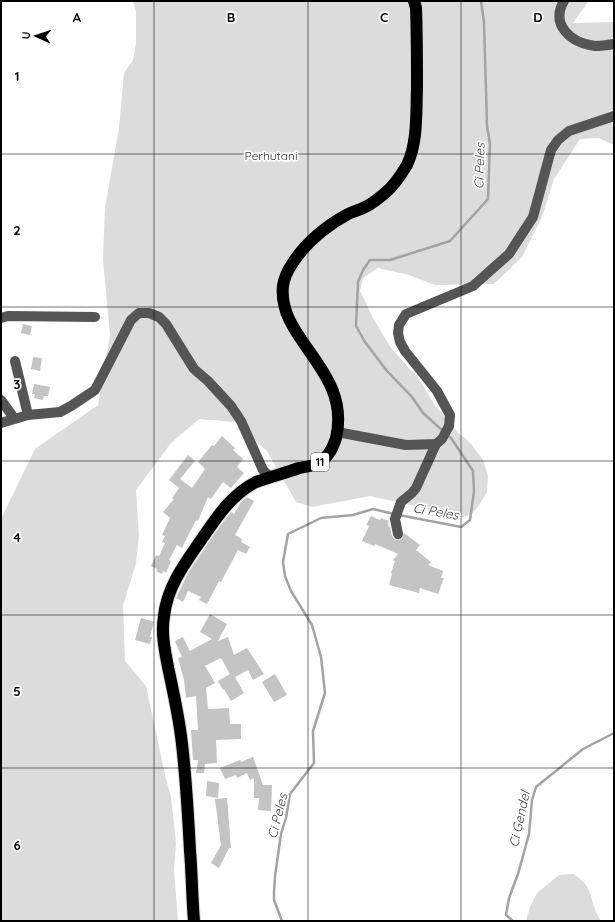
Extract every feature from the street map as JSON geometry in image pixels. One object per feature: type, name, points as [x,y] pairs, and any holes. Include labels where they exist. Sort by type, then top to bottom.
[{"type":"highway","name":"11","points":[[194,921],[184,764],[181,735],[163,638],[164,615],[171,589],[188,559],[211,524],[239,492],[270,477],[317,464],[329,454],[335,443],[338,432],[338,409],[329,381],[321,366],[295,330],[287,315],[283,301],[283,285],[287,271],[306,245],[348,214],[366,206],[386,193],[393,186],[407,164],[412,151],[416,114],[416,8],[414,1]]},
{"type":"street","points":[[564,1],[561,6],[561,27],[569,36],[581,42],[595,46],[614,44]]},
{"type":"street","points":[[398,534],[395,519],[401,502],[416,488],[439,441],[449,426],[450,415],[437,391],[405,351],[400,342],[398,333],[399,325],[406,314],[473,286],[509,254],[534,217],[551,150],[558,140],[569,131],[614,116]]},
{"type":"street","points":[[1,423],[28,415],[60,412],[72,406],[95,390],[131,320],[139,313],[149,312],[159,317],[166,324],[194,370],[208,381],[232,406],[241,421],[263,470],[270,477]]},
{"type":"street","points":[[1,318],[8,316],[95,317]]},
{"type":"street","points":[[15,361],[28,415]]},
{"type":"street","points":[[1,400],[14,418]]},
{"type":"street","points":[[338,432],[406,445],[439,441]]},
{"type":"green space","name":"Perhutani","points":[[133,1],[594,1],[588,2],[573,23],[614,22],[614,145],[599,138],[580,139],[554,179],[542,217],[522,257],[494,284],[435,285],[409,275],[378,268],[363,278],[360,291],[373,318],[391,348],[419,379],[434,404],[458,433],[472,445],[483,460],[488,476],[487,492],[478,507],[471,514],[463,517],[370,496],[312,507],[296,502],[267,451],[235,422],[199,419],[171,443],[136,490],[139,536],[136,563],[123,606],[125,661],[146,686],[171,797],[176,843],[174,870],[178,921],[1,921],[1,519],[35,449],[98,405],[110,335],[103,260],[105,208],[119,128],[124,73],[133,60],[136,44],[136,11]]},
{"type":"green space","points":[[574,874],[586,885],[596,913],[601,921],[526,921],[530,907],[537,893],[559,875]]},
{"type":"building","points":[[23,324],[32,326],[30,335],[21,333]]},
{"type":"building","points":[[33,357],[42,358],[40,371],[31,369]]},
{"type":"building","points":[[34,384],[50,387],[48,396],[44,396],[43,400],[34,398],[35,394],[32,394]]},
{"type":"building","points":[[222,436],[235,448],[233,450],[243,459],[237,467],[244,473],[231,488],[223,482],[211,499],[208,497],[198,521],[196,520],[182,548],[177,545],[169,560],[171,561],[166,573],[163,571],[162,574],[151,566],[156,555],[159,556],[165,543],[162,542],[165,536],[162,535],[170,518],[163,512],[174,499],[172,498],[179,488],[169,480],[188,455],[195,461],[180,479],[192,488],[205,469],[198,462],[212,445],[214,446]]},
{"type":"building","points":[[247,497],[254,501],[235,535],[242,539],[241,542],[250,547],[246,554],[238,550],[207,604],[199,600],[201,597],[188,591],[183,602],[176,598],[188,573],[217,530],[231,512],[234,514],[241,502]]},
{"type":"building","points":[[371,516],[380,520],[381,518],[389,521],[388,526],[390,527],[392,536],[396,540],[402,539],[404,533],[420,545],[416,550],[431,562],[428,565],[443,571],[441,578],[444,578],[438,594],[420,588],[419,593],[389,585],[395,561],[393,560],[398,554],[375,544],[374,546],[362,541],[369,526],[366,525]]},
{"type":"building","points":[[210,614],[227,624],[218,641],[228,637],[234,655],[247,648],[264,674],[253,680],[248,670],[235,677],[244,693],[231,701],[218,681],[230,674],[221,658],[205,666],[215,683],[206,688],[208,709],[229,708],[230,724],[241,724],[241,739],[216,740],[217,763],[205,764],[204,773],[196,773],[198,760],[193,760],[191,730],[198,730],[196,696],[186,698],[184,680],[178,658],[182,657],[175,641],[183,637],[190,651],[212,639],[200,632]]},
{"type":"building","points":[[141,618],[154,622],[150,637],[152,637],[150,644],[135,640]]},
{"type":"building","points":[[275,674],[287,695],[274,702],[262,682]]},
{"type":"building","points":[[253,757],[263,785],[272,785],[271,811],[258,810],[259,798],[254,798],[254,778],[250,780],[247,773],[237,778],[236,775],[225,779],[220,768],[240,760],[241,762]]},
{"type":"building","points":[[207,781],[219,783],[218,798],[206,796]]},
{"type":"building","points":[[227,798],[231,848],[229,848],[219,868],[211,863],[221,845],[215,799]]},
{"type":"waterway","name":"Ci Peles","points":[[443,431],[423,413],[412,397],[387,371],[365,342],[356,326],[358,282],[363,270],[370,260],[390,260],[450,241],[488,199],[490,144],[487,126],[484,22],[481,1]]},
{"type":"waterway","name":"Ci Peles","points":[[399,515],[461,527],[470,520],[474,491],[473,471],[451,438],[446,434]]},
{"type":"waterway","name":"Ci Peles","points":[[282,921],[274,900],[275,876],[281,834],[286,818],[290,794],[314,763],[313,731],[325,693],[321,657],[312,625],[291,591],[285,576],[283,562],[288,534],[321,518],[353,515],[373,509],[394,514]]},
{"type":"waterway","name":"Ci Gendel","points":[[513,921],[506,915],[509,898],[518,874],[529,834],[532,800],[536,787],[583,749],[614,733]]}]
